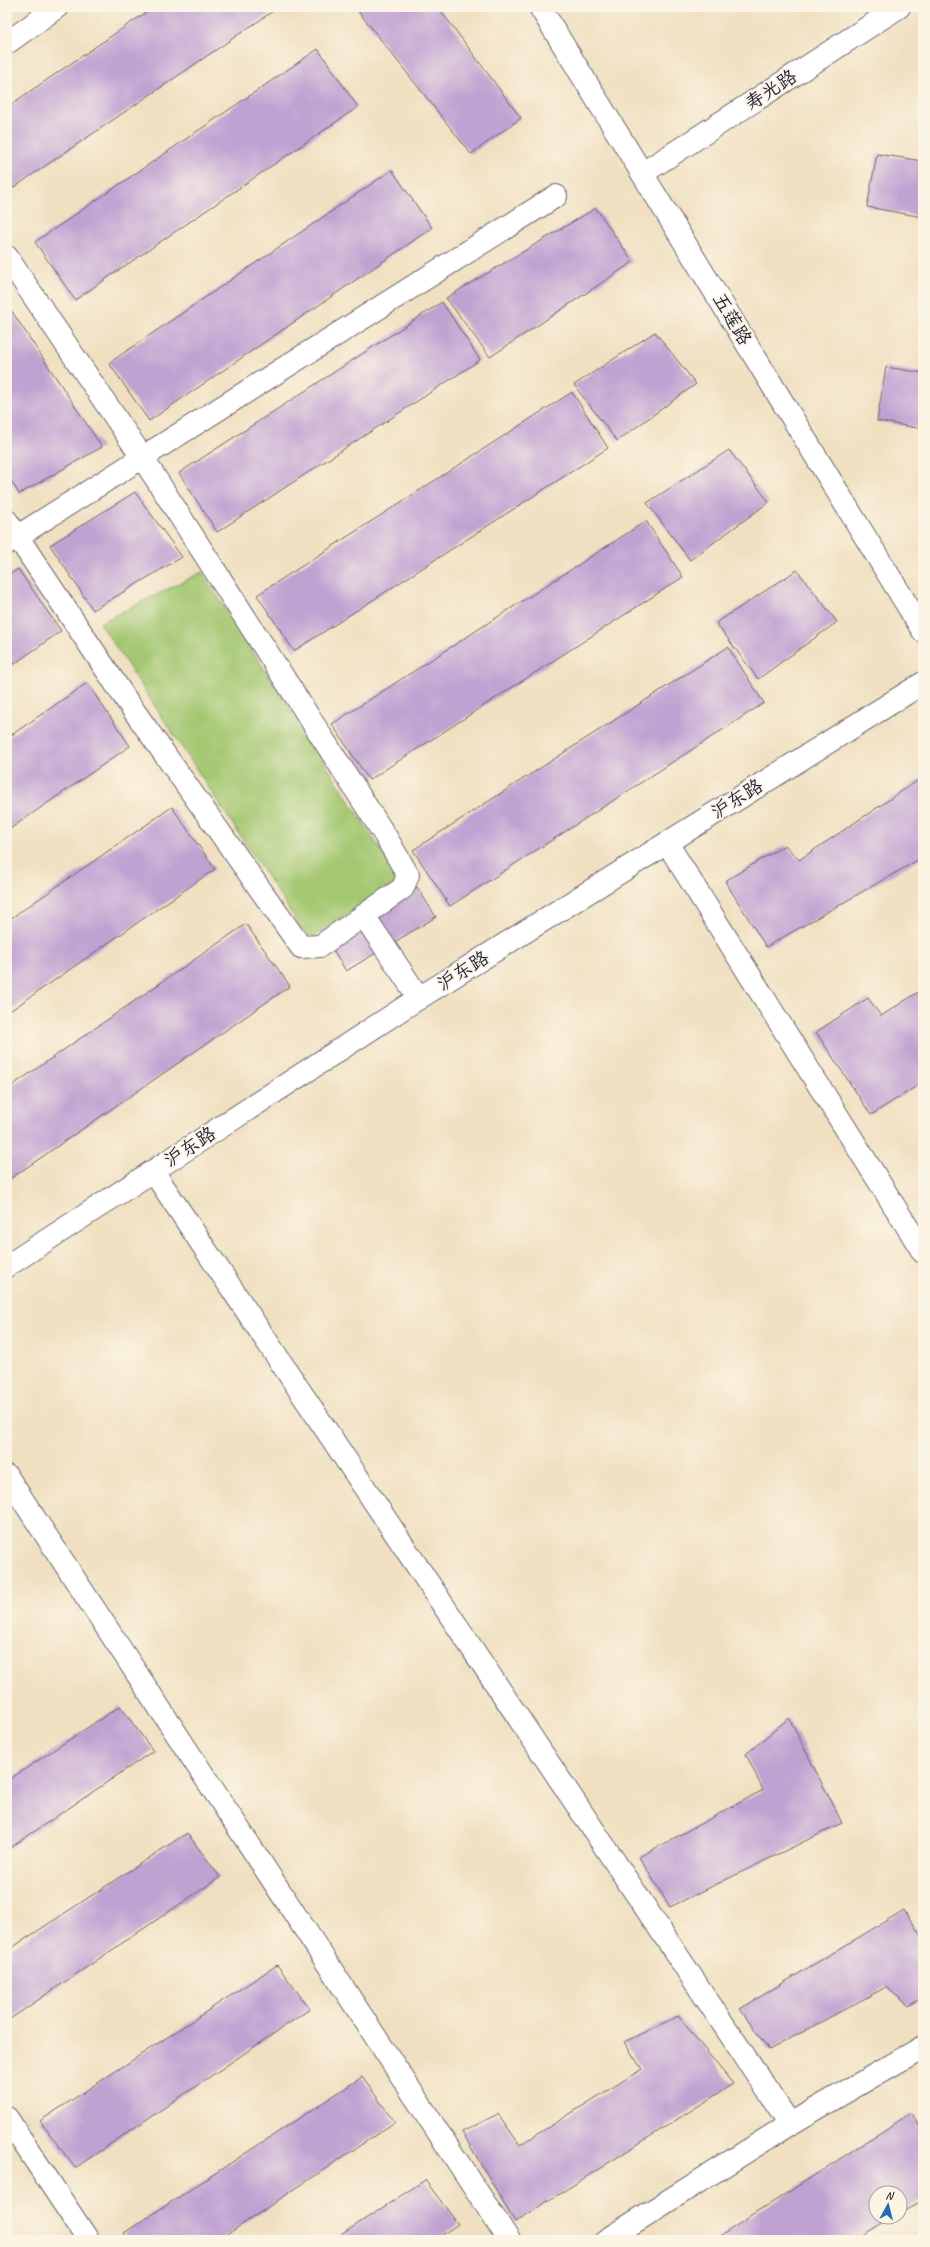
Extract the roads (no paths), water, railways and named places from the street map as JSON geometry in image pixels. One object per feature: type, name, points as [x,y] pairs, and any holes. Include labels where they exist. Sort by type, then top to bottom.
[{"type":"street","points":[[7,43],[57,7]]},
{"type":"street","name":"五莲路","points":[[540,7],[923,631]]},
{"type":"street","name":"寿光路","points":[[643,173],[899,7]]},
{"type":"street","points":[[7,257],[142,457],[408,875],[404,888],[320,946],[301,947],[10,534],[142,457],[556,196]]},
{"type":"street","name":"沪东路","points":[[7,1266],[419,998],[923,683]]},
{"type":"street","points":[[667,843],[923,1252]]},
{"type":"street","points":[[364,916],[419,998]]},
{"type":"street","points":[[153,1171],[790,2124]]},
{"type":"street","points":[[7,1476],[509,2240]]},
{"type":"street","points":[[606,2240],[790,2124],[923,2047]]},
{"type":"street","points":[[7,2118],[88,2240]]}]
